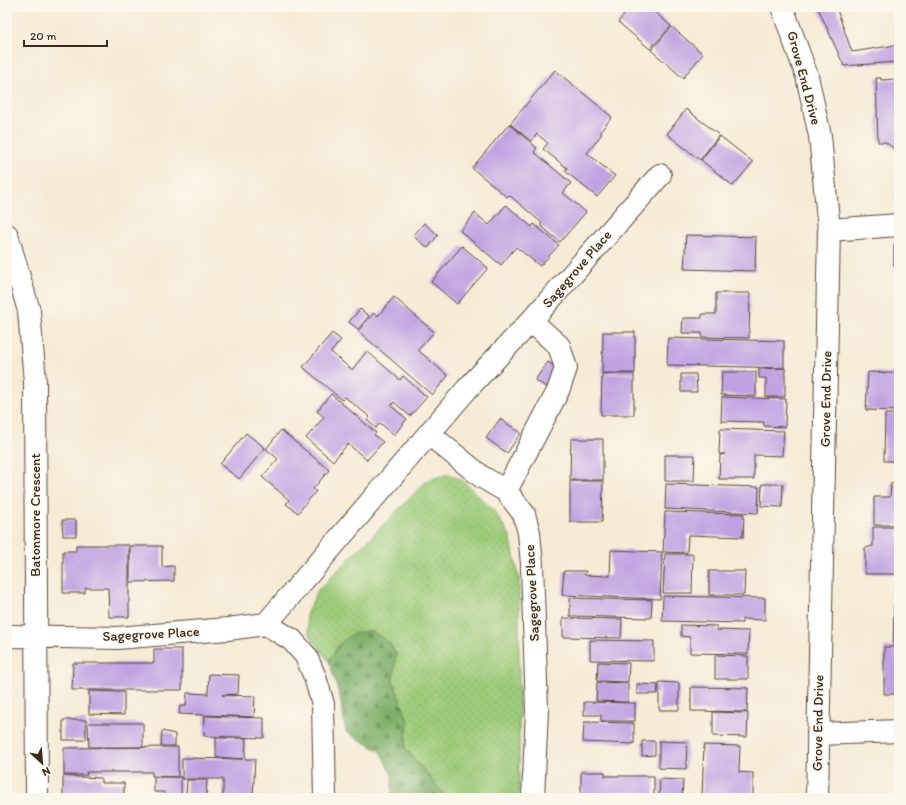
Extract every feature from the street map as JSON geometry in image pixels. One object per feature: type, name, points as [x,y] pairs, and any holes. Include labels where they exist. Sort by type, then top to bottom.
[{"type":"street","name":"Grove End Drive","points":[[782,7],[807,76],[820,136],[828,230],[817,798]]},
{"type":"street","name":"Sagegrove Place","points":[[7,636],[117,638],[228,629],[266,624],[467,389],[531,321],[660,175]]},
{"type":"street","points":[[828,230],[899,225]]},
{"type":"street","name":"Batonmore Crescent","points":[[7,235],[28,311],[35,382],[35,636],[37,798]]},
{"type":"street","points":[[506,491],[558,391],[566,368],[560,346],[531,321]]},
{"type":"street","name":"Sagegrove Place","points":[[429,434],[482,477],[506,491],[524,514],[529,534],[532,564],[537,710],[533,798]]},
{"type":"street","points":[[266,624],[292,640],[306,656],[315,677],[322,704],[325,798]]},
{"type":"street","points":[[818,734],[899,731]]},
{"type":"green space","points":[[449,474],[462,480],[494,511],[510,536],[519,579],[519,798],[447,798],[405,748],[408,721],[393,681],[396,654],[339,644],[329,661],[309,634],[306,615],[318,590],[428,480]]},
{"type":"green space","points":[[371,631],[389,642],[396,654],[393,681],[408,721],[405,748],[447,798],[392,798],[392,775],[380,751],[346,732],[340,697],[329,661],[345,639],[356,633]]},
{"type":"building","points":[[631,7],[649,7],[671,26],[650,49],[618,22]]},
{"type":"building","points":[[836,7],[852,52],[896,45],[897,62],[844,66],[818,8]]},
{"type":"building","points":[[672,27],[703,54],[683,78],[651,50]]},
{"type":"building","points":[[555,70],[612,117],[600,132],[602,134],[587,153],[615,176],[597,197],[565,171],[567,168],[543,149],[548,143],[537,134],[531,141],[510,124]]},
{"type":"building","points":[[876,78],[881,78],[881,80],[899,79],[899,152],[885,142],[878,142]]},
{"type":"building","points":[[686,109],[719,135],[700,160],[667,134]]},
{"type":"building","points":[[509,124],[537,148],[534,152],[571,183],[563,193],[586,212],[560,242],[540,225],[542,223],[509,195],[507,197],[472,168]]},
{"type":"building","points":[[720,136],[753,162],[733,186],[701,160]]},
{"type":"building","points":[[506,205],[532,227],[534,224],[559,245],[540,266],[516,247],[501,265],[460,231],[475,213],[489,225]]},
{"type":"building","points":[[424,223],[438,235],[428,248],[413,236]]},
{"type":"building","points":[[686,235],[756,237],[755,271],[684,269]]},
{"type":"building","points":[[894,244],[899,244],[899,266],[894,266]]},
{"type":"building","points":[[462,246],[488,268],[457,304],[431,282]]},
{"type":"building","points":[[716,293],[750,293],[749,338],[702,337],[702,333],[682,333],[683,318],[702,318],[702,314],[716,314]]},
{"type":"building","points":[[394,297],[434,332],[418,350],[448,376],[432,395],[358,331],[374,313],[378,316]]},
{"type":"building","points":[[360,309],[369,316],[358,329],[349,322]]},
{"type":"building","points":[[603,332],[635,332],[635,373],[602,373]]},
{"type":"building","points":[[332,333],[341,340],[331,352],[352,370],[367,351],[400,380],[403,376],[427,397],[410,416],[394,402],[391,406],[407,419],[394,435],[380,423],[376,428],[367,420],[370,417],[345,397],[342,400],[303,367]]},
{"type":"building","points":[[668,338],[784,341],[784,368],[667,365]]},
{"type":"building","points":[[548,362],[560,370],[548,388],[535,380]]},
{"type":"building","points":[[785,368],[785,397],[766,397],[766,378],[759,378],[759,369]]},
{"type":"building","points":[[897,370],[899,370],[899,411],[866,410],[868,372],[897,373]]},
{"type":"building","points":[[722,372],[756,372],[756,396],[721,395]]},
{"type":"building","points":[[602,374],[634,374],[634,415],[601,415]]},
{"type":"building","points":[[681,374],[696,374],[697,392],[681,392]]},
{"type":"building","points":[[331,394],[376,433],[374,435],[383,442],[367,460],[348,444],[333,461],[306,438],[324,417],[317,411]]},
{"type":"building","points":[[722,397],[786,399],[785,427],[764,426],[764,422],[721,421]]},
{"type":"building","points":[[885,414],[899,414],[899,461],[884,461]]},
{"type":"building","points":[[500,419],[521,433],[507,453],[486,438]]},
{"type":"building","points":[[720,429],[784,431],[782,456],[754,455],[754,479],[719,479],[720,455],[725,454],[719,454]]},
{"type":"building","points":[[281,430],[329,470],[313,489],[316,491],[298,513],[286,504],[289,500],[262,477],[278,459],[266,449]]},
{"type":"building","points":[[246,433],[265,448],[239,479],[220,464]]},
{"type":"building","points":[[571,439],[603,439],[603,480],[570,480]]},
{"type":"building","points":[[665,455],[695,455],[694,481],[665,481]]},
{"type":"building","points":[[570,481],[603,481],[602,522],[570,522]]},
{"type":"building","points":[[891,483],[899,483],[899,525],[874,525],[874,497],[890,497]]},
{"type":"building","points":[[666,484],[759,487],[758,513],[665,509]]},
{"type":"building","points":[[762,484],[783,484],[782,507],[761,506]]},
{"type":"building","points":[[665,512],[744,514],[743,537],[688,535],[687,553],[663,552]]},
{"type":"building","points":[[62,520],[76,520],[76,536],[63,536]]},
{"type":"building","points":[[873,527],[899,527],[899,574],[865,574],[865,548],[873,546]]},
{"type":"building","points":[[76,545],[129,545],[129,617],[109,617],[108,588],[85,588],[85,593],[63,593],[63,551],[76,551]]},
{"type":"building","points":[[130,546],[162,546],[162,567],[174,566],[174,581],[130,582]]},
{"type":"building","points":[[611,550],[662,552],[660,599],[562,595],[564,571],[586,571],[584,575],[610,576]]},
{"type":"building","points":[[665,554],[693,554],[692,593],[663,593]]},
{"type":"building","points":[[709,571],[745,571],[744,595],[709,595]]},
{"type":"building","points":[[663,596],[765,598],[765,620],[742,619],[742,623],[662,621]]},
{"type":"building","points":[[570,598],[652,600],[651,618],[570,616]]},
{"type":"building","points":[[894,603],[899,603],[899,694],[884,694],[884,647],[893,647]]},
{"type":"building","points":[[563,618],[622,619],[621,638],[563,637]]},
{"type":"building","points":[[681,625],[717,626],[717,630],[749,631],[748,654],[690,653],[690,637],[681,636]]},
{"type":"building","points":[[590,640],[654,641],[654,661],[590,660]]},
{"type":"building","points":[[154,649],[182,649],[182,690],[72,690],[73,663],[154,663]]},
{"type":"building","points":[[715,655],[748,656],[748,679],[715,679]]},
{"type":"building","points":[[598,662],[629,663],[628,682],[597,681]]},
{"type":"building","points":[[209,674],[239,675],[238,694],[222,695],[255,696],[254,717],[179,714],[180,706],[186,706],[187,693],[208,694]]},
{"type":"building","points":[[597,682],[628,683],[628,702],[596,701]]},
{"type":"building","points":[[659,682],[679,683],[679,710],[659,710]]},
{"type":"building","points":[[637,684],[658,685],[657,694],[637,694]]},
{"type":"building","points":[[691,687],[748,688],[747,712],[691,711]]},
{"type":"building","points":[[89,691],[124,692],[124,715],[89,714]]},
{"type":"building","points":[[584,702],[635,703],[635,721],[601,721],[601,715],[584,715]]},
{"type":"building","points":[[713,712],[748,713],[747,737],[713,736]]},
{"type":"building","points":[[205,716],[264,718],[264,738],[204,736]]},
{"type":"building","points":[[63,720],[86,720],[86,740],[63,740]]},
{"type":"building","points":[[584,722],[634,723],[634,744],[583,742]]},
{"type":"building","points":[[88,723],[143,723],[143,747],[89,747]]},
{"type":"building","points":[[162,731],[175,734],[175,746],[161,746]]},
{"type":"building","points":[[216,738],[246,738],[245,759],[255,759],[253,798],[223,798],[223,779],[182,779],[182,758],[243,759],[216,757]]},
{"type":"building","points":[[642,741],[655,741],[655,755],[642,756]]},
{"type":"building","points":[[659,741],[687,742],[686,769],[659,768]]},
{"type":"building","points":[[704,745],[740,746],[739,772],[753,773],[753,798],[687,798],[687,796],[702,796]]},
{"type":"building","points":[[178,747],[178,777],[152,776],[152,772],[86,772],[87,775],[64,775],[64,748]]},
{"type":"building","points":[[581,772],[605,772],[605,776],[654,776],[654,798],[581,797]]},
{"type":"building","points":[[63,776],[101,778],[101,783],[124,783],[124,798],[63,798]]},
{"type":"building","points":[[154,777],[181,777],[181,798],[164,798],[164,792],[154,792]]},
{"type":"building","points":[[660,779],[683,780],[682,798],[659,798]]},
{"type":"building","points":[[187,780],[207,780],[206,797],[186,796]]}]
